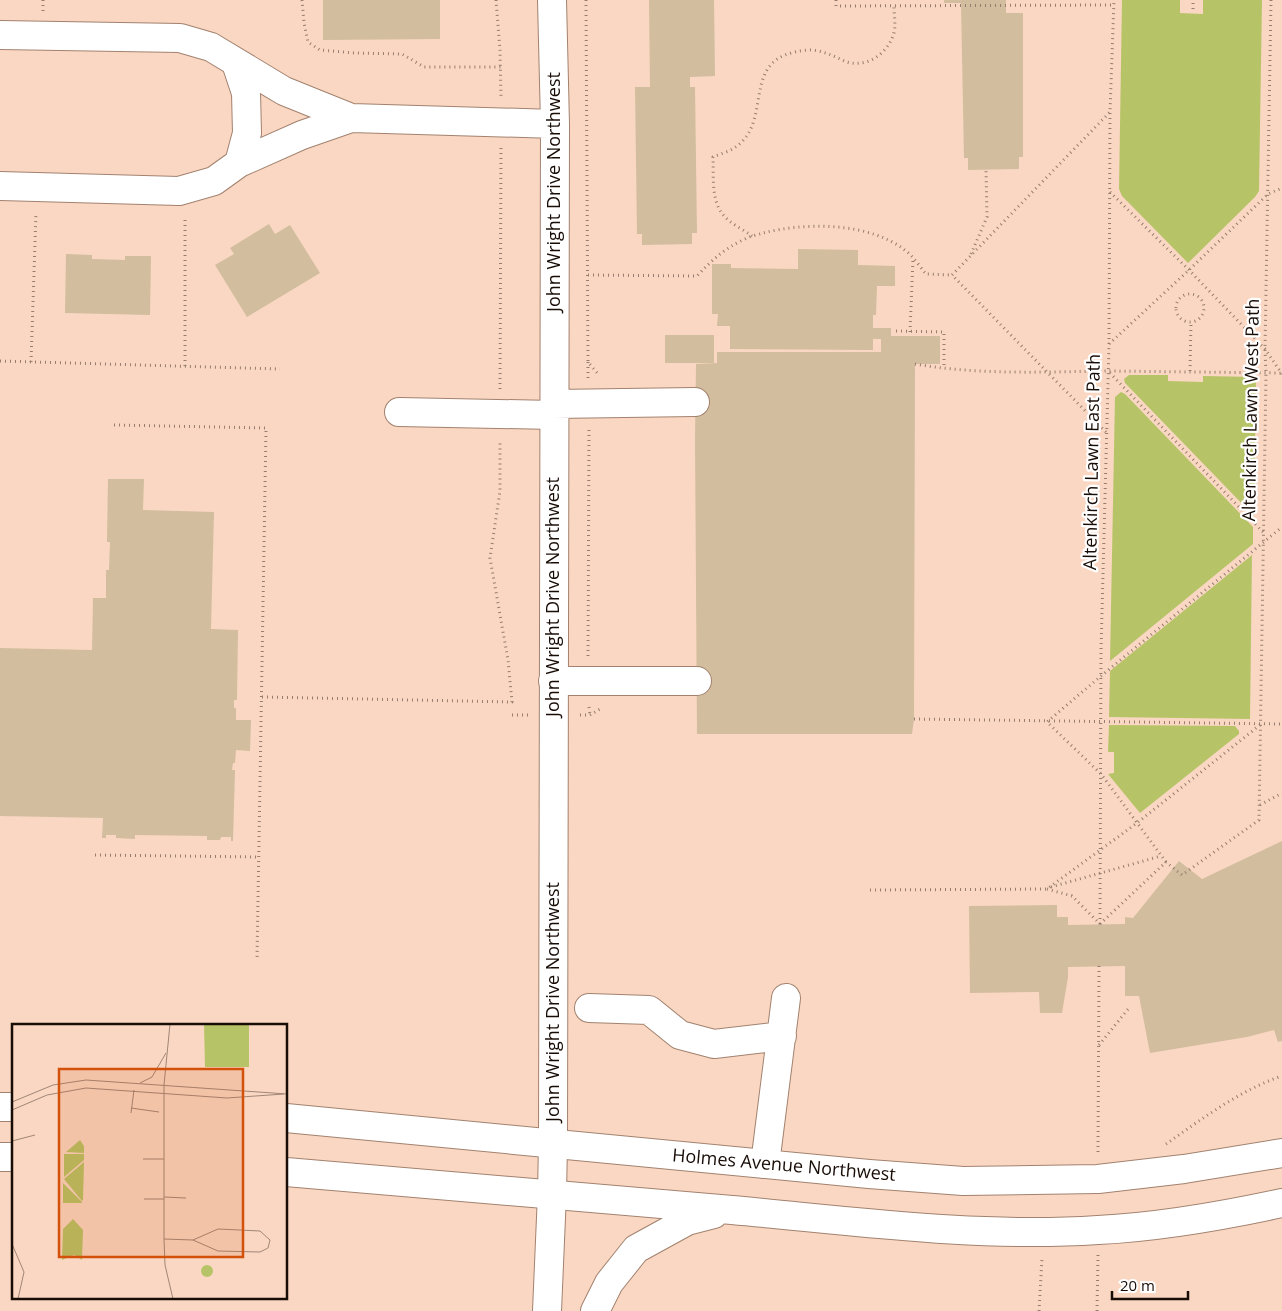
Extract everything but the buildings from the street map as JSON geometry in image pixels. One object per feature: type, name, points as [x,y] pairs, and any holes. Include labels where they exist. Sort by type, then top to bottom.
[{"type":"main road","name":"John Wright Drive Northwest","points":[[546,1311],[552,1194],[555,124],[552,0]]},
{"type":"main road","points":[[0,35],[180,38],[211,48],[284,91],[350,118],[498,138],[555,124]]},
{"type":"main road","points":[[236,63],[246,92],[247,133],[239,163]]},
{"type":"main road","points":[[0,186],[179,191],[214,181],[239,163],[302,134],[350,118]]},
{"type":"main road","points":[[399,412],[500,414],[589,404],[695,402]]},
{"type":"main road","points":[[552,681],[697,681]]},
{"type":"main road","points":[[765,1164],[786,998]]},
{"type":"main road","points":[[589,1008],[649,1010],[680,1035],[714,1044],[782,1036]]},
{"type":"main road","name":"Holmes Avenue Northwest","points":[[288,1118],[962,1181],[1098,1179],[1184,1169],[1282,1153]]},
{"type":"main road","points":[[288,1172],[984,1232],[1098,1230],[1215,1217],[1282,1203]]},
{"type":"main road","points":[[595,1311],[609,1283],[636,1249],[686,1221],[732,1210]]},
{"type":"path","points":[[302,0],[308,42],[320,50],[402,54],[424,67],[501,67]]},
{"type":"path","points":[[262,697],[512,702],[508,660],[490,558],[500,490],[498,138],[501,67],[496,0]]},
{"type":"path","points":[[586,0],[589,404],[588,680],[590,715]]},
{"type":"path","points":[[836,0],[836,6],[1114,2]]},
{"type":"path","points":[[1193,9],[1194,0]]},
{"type":"path","name":"Altenkirch Lawn West Path","points":[[1166,862],[1182,875],[1259,820],[1271,0]]},
{"type":"path","name":"Altenkirch Lawn East Path","points":[[1100,924],[1101,676],[1109,345],[1110,112],[1114,2]]},
{"type":"path","points":[[752,236],[725,218],[717,205],[714,191],[713,157],[734,148],[754,126],[761,82],[770,67],[783,56],[802,50],[821,51],[848,62],[861,63],[876,58],[888,46],[894,32],[894,6]]},
{"type":"path","points":[[952,275],[1110,112]]},
{"type":"path","points":[[970,256],[987,216],[986,170]]},
{"type":"path","points":[[1109,345],[1268,194],[1282,188]]},
{"type":"path","points":[[1110,192],[1189,270],[1265,350],[1282,374]]},
{"type":"path","points":[[31,362],[36,212],[45,213]]},
{"type":"path","points":[[179,216],[185,215],[185,366]]},
{"type":"path","points":[[588,275],[697,276],[716,255],[746,238],[776,230],[810,226],[849,228],[880,236],[906,251],[926,274],[952,275],[1106,433]]},
{"type":"path","points":[[910,332],[913,258]]},
{"type":"path","points":[[1194,294],[1201,299],[1204,307],[1199,319],[1191,322],[1182,319],[1176,311],[1176,306],[1181,298],[1194,294]]},
{"type":"path","points":[[1190,371],[1191,322]]},
{"type":"path","points":[[896,331],[944,332],[944,369]]},
{"type":"path","points":[[0,361],[280,369]]},
{"type":"path","points":[[588,362],[598,375],[608,375]]},
{"type":"path","points":[[915,364],[944,369],[1047,372],[1190,371],[1282,374]]},
{"type":"path","points":[[1108,371],[1264,532]]},
{"type":"path","points":[[114,425],[266,428],[256,959]]},
{"type":"path","points":[[1047,722],[1282,527]]},
{"type":"path","points":[[512,715],[590,715],[602,708]]},
{"type":"path","points":[[914,720],[1282,724]]},
{"type":"path","points":[[1047,722],[1101,774],[1166,862],[1100,924],[1072,896],[1047,888]]},
{"type":"path","points":[[1047,888],[1137,823],[1261,724]]},
{"type":"path","points":[[1260,805],[1282,793]]},
{"type":"path","points":[[95,854],[259,857]]},
{"type":"path","points":[[870,890],[1047,888],[1161,856]]},
{"type":"path","points":[[1098,1160],[1099,966]]},
{"type":"path","points":[[1099,1045],[1129,1008]]},
{"type":"path","points":[[1165,1144],[1262,1082],[1282,1076]]},
{"type":"path","points":[[1097,1311],[1098,1250]]},
{"type":"path","points":[[1039,1311],[1042,1258],[1051,1257]]},
{"type":"green space","points":[[1122,0],[1180,0],[1180,13],[1203,14],[1203,0],[1262,0],[1259,191],[1188,263],[1122,196],[1119,189]]},
{"type":"green space","points":[[1129,375],[1168,375],[1168,381],[1203,382],[1203,376],[1256,377],[1254,516],[1125,383],[1124,379]]},
{"type":"green space","points":[[1121,392],[1253,527],[1253,544],[1110,661],[1115,397]]},
{"type":"green space","points":[[1252,555],[1250,719],[1109,717],[1110,671]]},
{"type":"green space","points":[[1109,725],[1235,726],[1239,734],[1140,813],[1108,774],[1114,773],[1114,752],[1108,752]]}]
